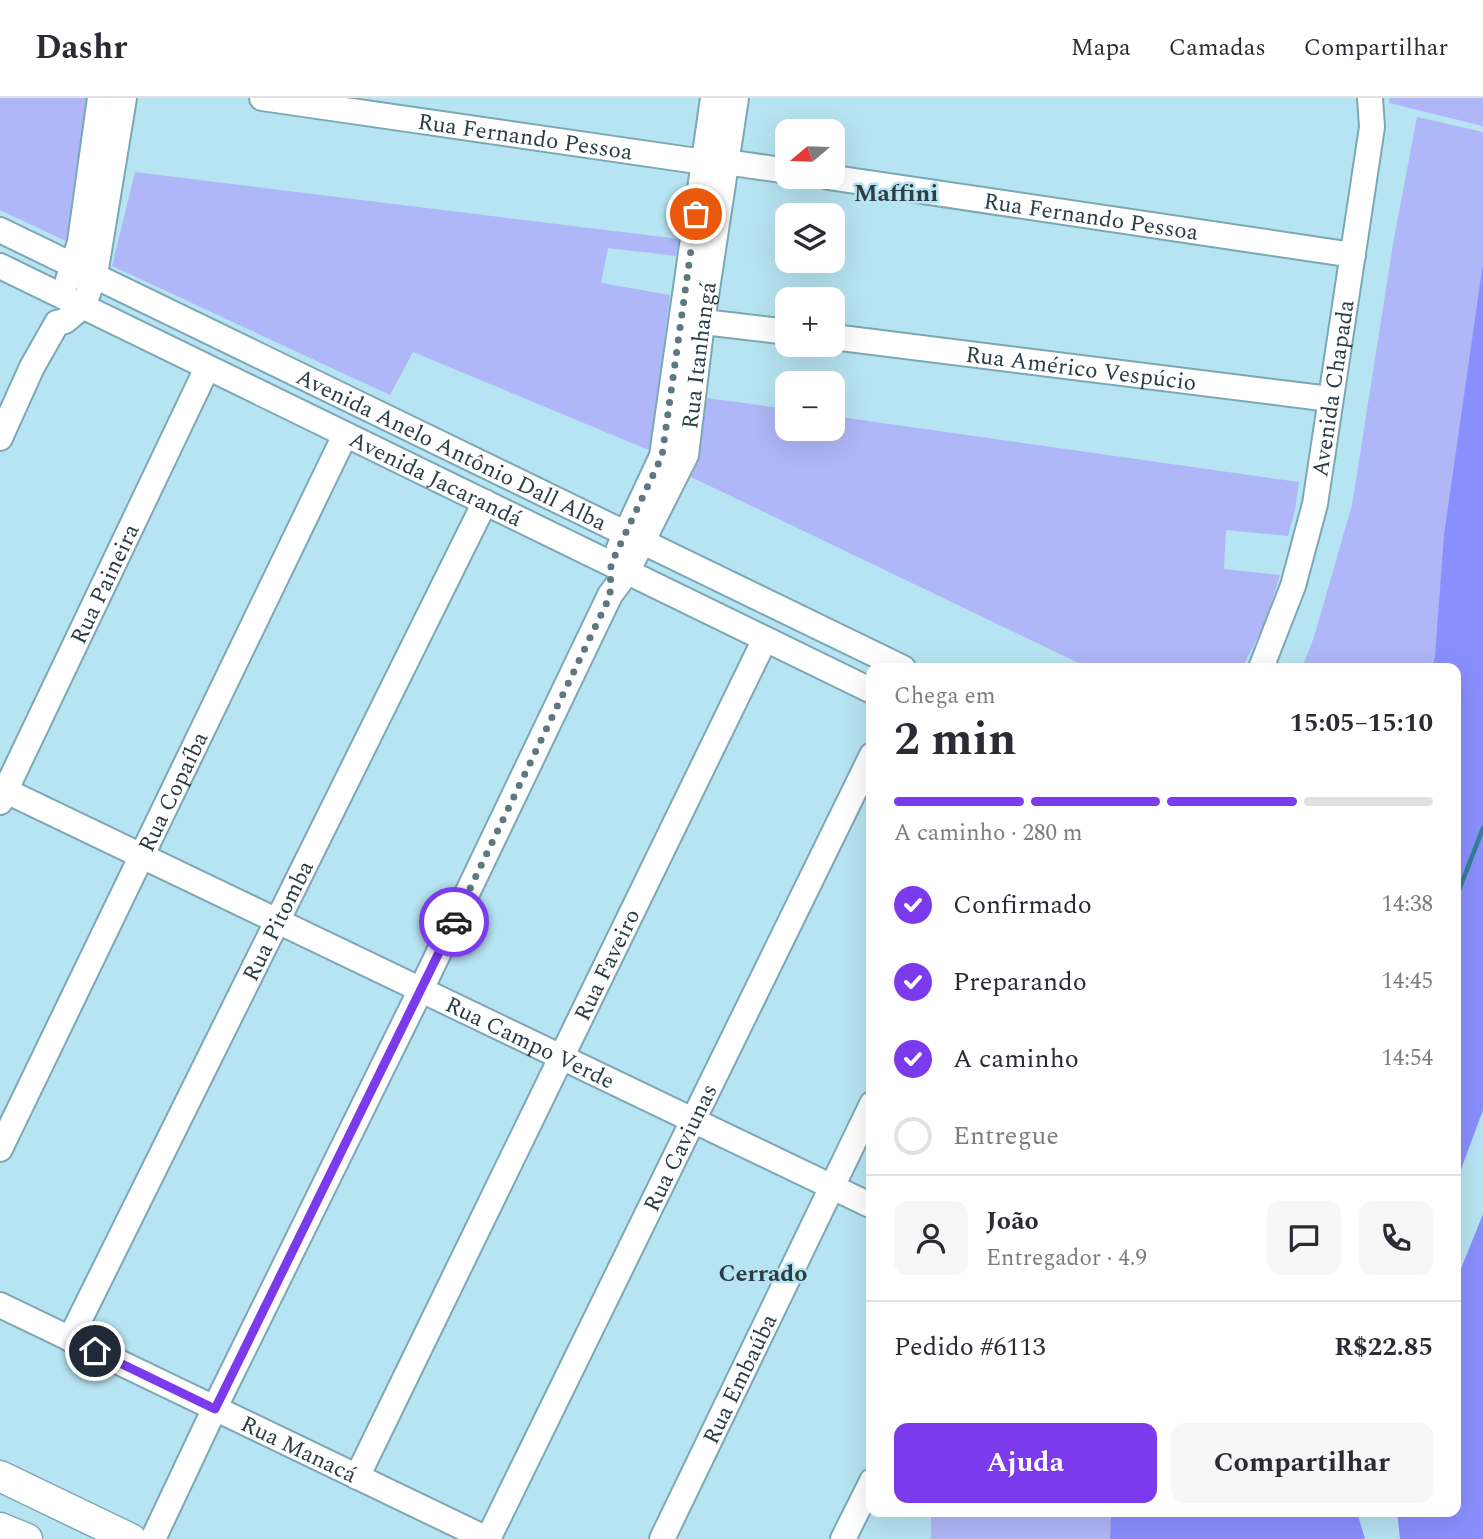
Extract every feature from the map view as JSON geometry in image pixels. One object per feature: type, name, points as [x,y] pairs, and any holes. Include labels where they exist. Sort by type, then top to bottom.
[{"type":"main road","points":[[0,1476],[131,1539]]},
{"type":"main road","points":[[0,1528],[27,1539]]},
{"type":"street","points":[[87,257],[100,98]]},
{"type":"street","points":[[0,439],[32,367],[57,323],[55,313],[73,301],[87,257],[124,98]]},
{"type":"street","name":"Rua Fernando Pessoa","points":[[262,98],[775,169]]},
{"type":"street","name":"Rua Itanhangá","points":[[713,98],[715,162]]},
{"type":"street","name":"Rua Itanhangá","points":[[153,1539],[421,990],[610,596],[619,568],[635,537],[687,455],[691,320],[715,162],[736,98]]},
{"type":"street","name":"Avenida Chapada","points":[[1263,663],[1293,586],[1315,504],[1372,127],[1370,98]]},
{"type":"street","name":"Rua Fernando Pessoa","points":[[845,180],[1353,255]]},
{"type":"street","name":"Avenida Anelo Antônio Dall Alba","points":[[0,230],[87,257],[635,537],[893,663]]},
{"type":"street","name":"Avenida Jacarandá","points":[[0,266],[866,688]]},
{"type":"street","points":[[691,320],[775,330]]},
{"type":"street","name":"Rua Américo Vespúcio","points":[[845,338],[1330,399]]},
{"type":"street","name":"Rua Paineira","points":[[2,794],[208,368]]},
{"type":"street","name":"Rua Copaíba","points":[[0,1149],[345,435]]},
{"type":"street","name":"Rua Pitomba","points":[[70,1339],[485,502]]},
{"type":"street","name":"Rua Faveiro","points":[[357,1477],[765,639]]},
{"type":"street","name":"Rua Caviunas","points":[[488,1539],[866,767]]},
{"type":"street","name":"Rua Campo Verde","points":[[2,794],[142,856],[866,1203]]},
{"type":"street","name":"Rua Embaúba","points":[[662,1539],[866,1116]]},
{"type":"street","name":"Rua Manacá","points":[[0,1305],[488,1539]]},
{"type":"street","points":[[843,1539],[866,1493]]},
{"type":"shaded area","points":[[0,98],[94,98],[70,243],[0,210]]},
{"type":"shaded area","points":[[1389,98],[1483,98],[1483,126],[1389,103]]},
{"type":"shaded area","points":[[1417,117],[1483,132],[1483,263],[1433,663],[1304,663],[1352,505],[1394,238]]},
{"type":"shaded area","points":[[135,172],[679,239],[676,256],[608,248],[601,283],[670,295],[651,451],[413,352],[390,395],[112,266]]},
{"type":"shaded area","points":[[1483,263],[1483,1110],[1461,1169],[1461,663],[1433,663],[1444,535]]},
{"type":"shaded area","points":[[707,398],[775,407],[775,441],[845,441],[845,418],[1299,482],[1288,536],[1226,530],[1224,569],[1280,575],[1266,621],[1245,663],[1079,663],[691,477]]},
{"type":"shaded area","points":[[1483,1214],[1483,1539],[1400,1539],[1398,1517],[1461,1517],[1461,1269]]},
{"type":"shaded area","points":[[931,1517],[1111,1517],[1110,1539],[931,1539]]},
{"type":"shaded area","points":[[1111,1517],[1358,1517],[1365,1539],[1110,1539]]},
{"type":"waterway","points":[[1461,885],[1483,828]]},
{"type":"way so far","points":[[454,922],[610,596],[611,564],[662,456],[676,341],[696,214]]},
{"type":"district","name":"Maffini","points":[[896,193]]},
{"type":"district","name":"Cerrado","points":[[763,1273]]},
{"type":"route","points":[[95,1351],[215,1409],[454,922]]}]
